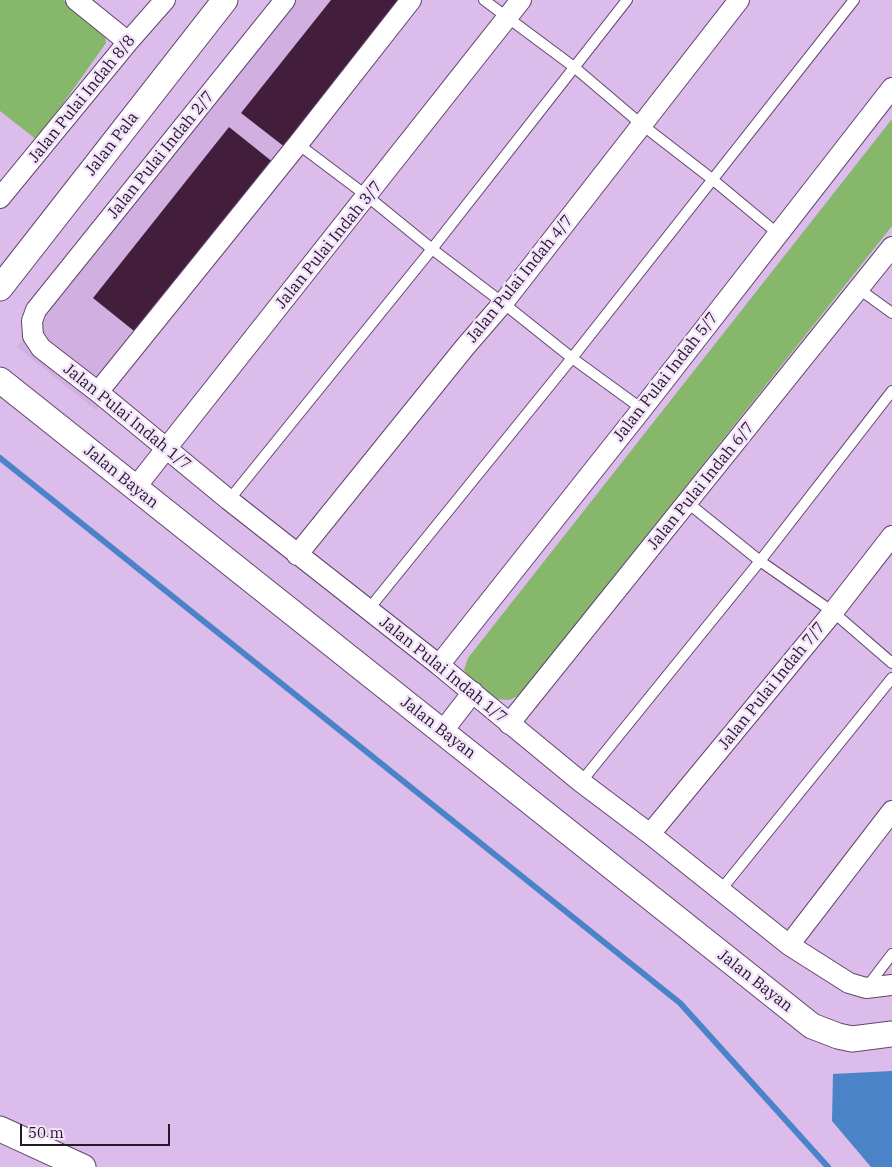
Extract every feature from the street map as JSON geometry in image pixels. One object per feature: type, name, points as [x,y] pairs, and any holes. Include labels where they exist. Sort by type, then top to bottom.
[{"type":"street","points":[[76,0],[128,42]]},
{"type":"street","name":"Jalan Pulai Indah 8/8","points":[[0,198],[128,42],[165,0]]},
{"type":"street","name":"Jalan Pala","points":[[0,288],[224,0]]},
{"type":"street","name":"Jalan Pulai Indah 2/7","points":[[36,310],[285,0]]},
{"type":"street","points":[[98,392],[298,144],[411,0]]},
{"type":"street","name":"Jalan Pulai Indah 3/7","points":[[135,488],[368,196],[521,0]]},
{"type":"street","name":"Jalan Pulai Indah 4/7","points":[[297,555],[458,355],[503,303],[739,0]]},
{"type":"street","name":"Jalan Pulai Indah 5/7","points":[[439,665],[642,409],[777,233],[892,88]]},
{"type":"street","name":"Jalan Pulai Indah 6/7","points":[[510,724],[892,247]]},
{"type":"street","name":"Jalan Pulai Indah 1/7","points":[[36,310],[32,321],[33,336],[41,348],[98,392],[297,555],[473,692],[581,782],[650,834],[789,945],[849,983],[866,988],[892,985]]},
{"type":"street","name":"Jalan Bayan","points":[[0,380],[812,1026],[852,1039],[892,1034]]},
{"type":"street","name":"Jalan Pulai Indah 7/7","points":[[650,834],[833,612],[892,536]]},
{"type":"street","points":[[442,732],[473,692]]},
{"type":"street","points":[[789,945],[892,811]]},
{"type":"street","points":[[0,1129],[71,1165]]},
{"type":"lane","points":[[484,0],[574,67],[641,124],[777,233]]},
{"type":"lane","points":[[229,500],[432,249],[627,0]]},
{"type":"lane","points":[[368,610],[572,358],[854,0]]},
{"type":"lane","points":[[298,144],[368,196],[432,249],[572,358],[642,409]]},
{"type":"lane","points":[[859,288],[892,312]]},
{"type":"lane","points":[[581,782],[760,560],[892,391]]},
{"type":"lane","points":[[688,503],[760,560],[833,612],[892,663]]},
{"type":"lane","points":[[720,891],[892,678]]},
{"type":"lane","points":[[866,988],[892,954]]},
{"type":"shaded area","points":[[292,0],[421,0],[96,410],[17,347]]},
{"type":"green space","points":[[0,0],[63,0],[101,30],[105,36],[106,43],[37,140],[0,111]]},
{"type":"green space","points":[[892,119],[892,226],[520,695],[509,700],[496,699],[470,680],[464,670],[468,658]]},
{"type":"water","points":[[892,1071],[892,1167],[871,1167],[832,1121],[833,1074]]},
{"type":"building","points":[[331,0],[403,0],[286,148],[241,113]]},
{"type":"building","points":[[229,127],[274,163],[139,335],[93,298]]},
{"type":"waterway","points":[[0,458],[680,1003],[828,1167]]}]
